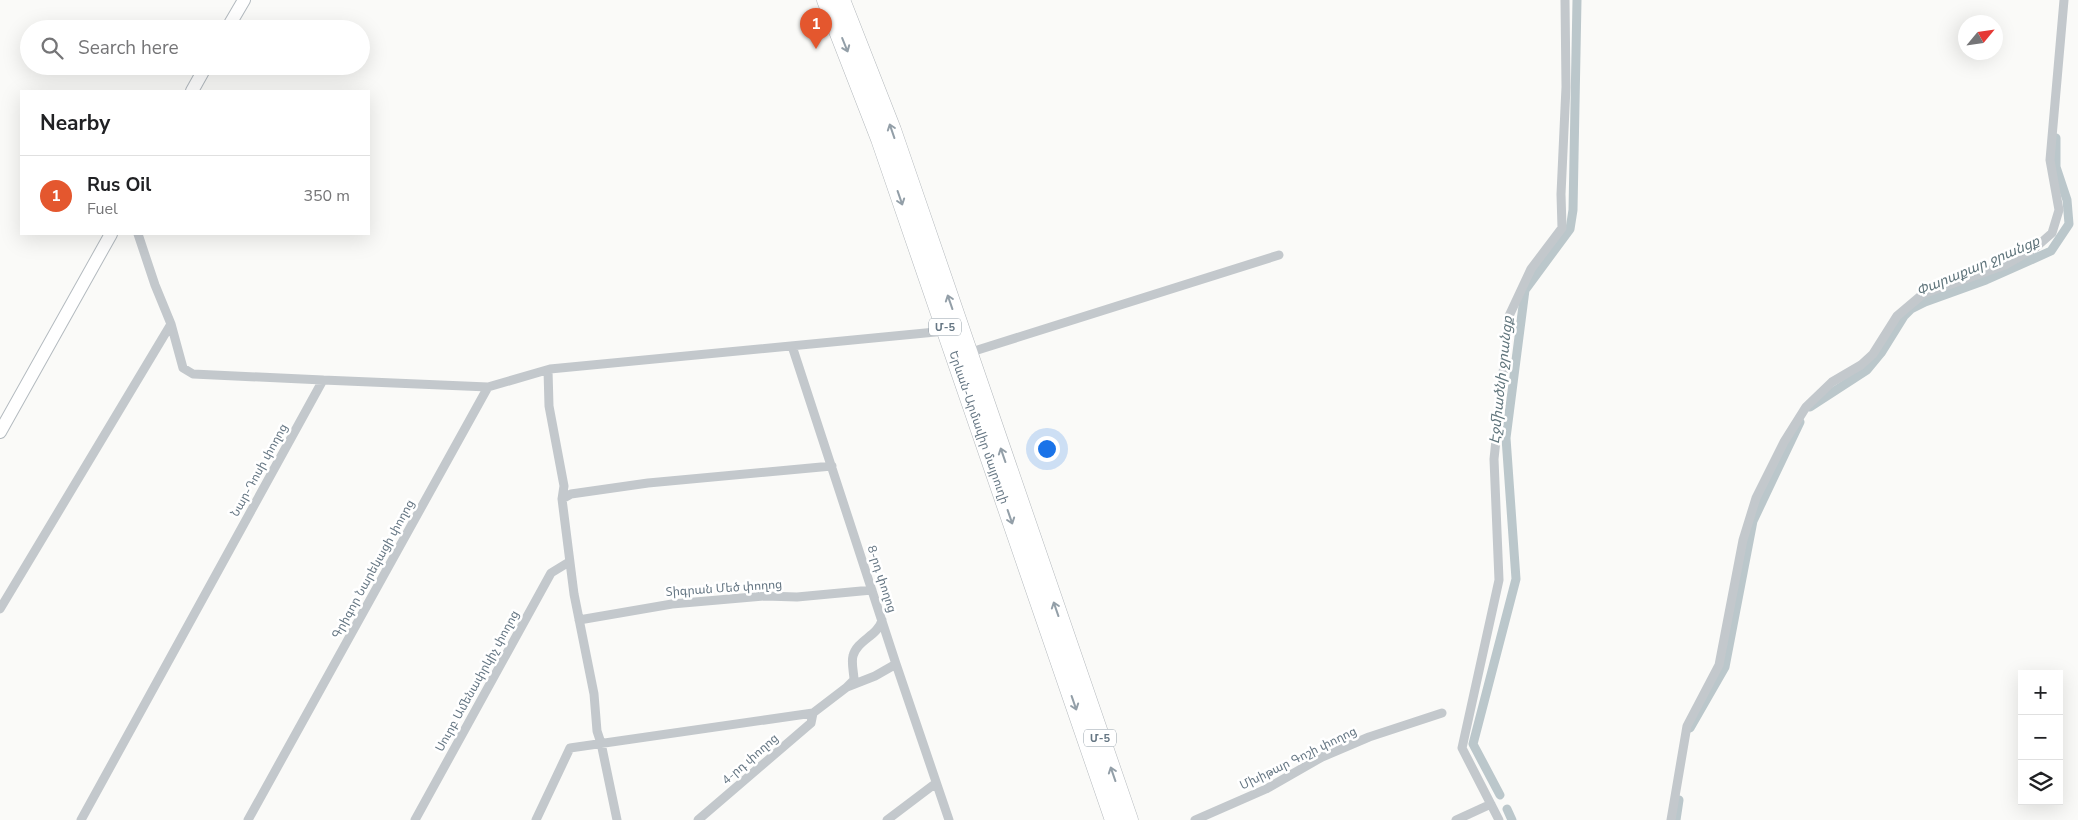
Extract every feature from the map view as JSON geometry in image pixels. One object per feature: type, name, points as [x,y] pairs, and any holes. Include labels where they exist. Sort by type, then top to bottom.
[{"type":"highway","name":"Երևան-Արմավիր մայրուղի","points":[[826,0],[880,139],[946,331],[1065,656]]},
{"type":"highway","name":"Երևան-Արմավիր մայրուղի","points":[[841,0],[892,130],[968,353],[1065,656]]},
{"type":"highway","name":"Մ-5","points":[[1065,656],[1114,820]]},
{"type":"highway","name":"Մ-5","points":[[1065,656],[1129,820]]},
{"type":"main road","points":[[232,20],[244,0]]},
{"type":"main road","points":[[193,90],[201,75]]},
{"type":"main road","points":[[0,432],[110,235]]},
{"type":"street","points":[[1499,820],[1462,748],[1499,580],[1494,459],[1509,316],[1531,269],[1562,228],[1561,194],[1566,88],[1565,0]]},
{"type":"street","points":[[1671,820],[1687,726],[1719,665],[1743,540],[1756,498],[1784,442],[1806,407],[1832,382],[1867,360],[1873,354],[1897,316],[1923,294],[2005,265],[2035,248],[2052,233],[2059,210],[2050,160],[2064,0]]},
{"type":"street","points":[[138,235],[155,285],[171,324],[184,368],[194,374],[488,387],[549,370],[946,331]]},
{"type":"street","points":[[968,353],[1278,255]]},
{"type":"street","points":[[0,609],[171,324]]},
{"type":"street","name":"8-րդ փողոց","points":[[792,346],[949,820]]},
{"type":"street","points":[[549,370],[549,406],[564,486],[562,498],[569,562],[578,620],[594,694],[597,731],[617,820]]},
{"type":"street","name":"Նար-Դոսի փողոց","points":[[81,820],[323,380]]},
{"type":"street","name":"Գրիգոր Նարեկացի փողոց","points":[[248,820],[488,387]]},
{"type":"street","points":[[562,498],[571,494],[648,483],[832,466]]},
{"type":"street","name":"Սուրբ Ամենափրկիչ փողոց","points":[[414,820],[551,573],[569,562]]},
{"type":"street","name":"Տիգրան Մեծ փողոց","points":[[578,620],[672,604],[765,596],[797,597],[872,590]]},
{"type":"street","points":[[536,820],[570,748],[813,713],[854,680],[853,657],[857,648],[875,633],[882,620]]},
{"type":"street","points":[[847,687],[875,676],[896,664]]},
{"type":"street","name":"4-րդ փողոց","points":[[698,820],[811,723],[813,713]]},
{"type":"street","name":"Մխիթար Գոշի փողոց","points":[[1195,820],[1266,788],[1330,753],[1369,737],[1442,713]]},
{"type":"street","points":[[887,820],[936,784]]},
{"type":"street","points":[[1456,820],[1491,804]]},
{"type":"waterway","name":"Էջմիածնի ջրանցք","points":[[1500,795],[1473,744],[1516,579],[1506,438],[1525,290],[1570,229],[1573,210],[1577,0]]},
{"type":"waterway","name":"Փարաքար ջրանցք","points":[[1810,407],[1867,370],[1881,353],[1904,316],[1911,309],[1986,280],[2051,251],[2069,224],[2067,200],[2056,167],[2056,138]]},
{"type":"waterway","name":"Փարաքար ջրանցք","points":[[1690,728],[1725,667],[1753,521],[1800,422]]},
{"type":"waterway","name":"Փարաքար ջրանցք","points":[[1676,820],[1679,800]]},
{"type":"waterway","name":"Էջմիածնի ջրանցք","points":[[1507,809],[1512,820]]},
{"type":"place","name":"Rus Oil","points":[[816,49]]}]
